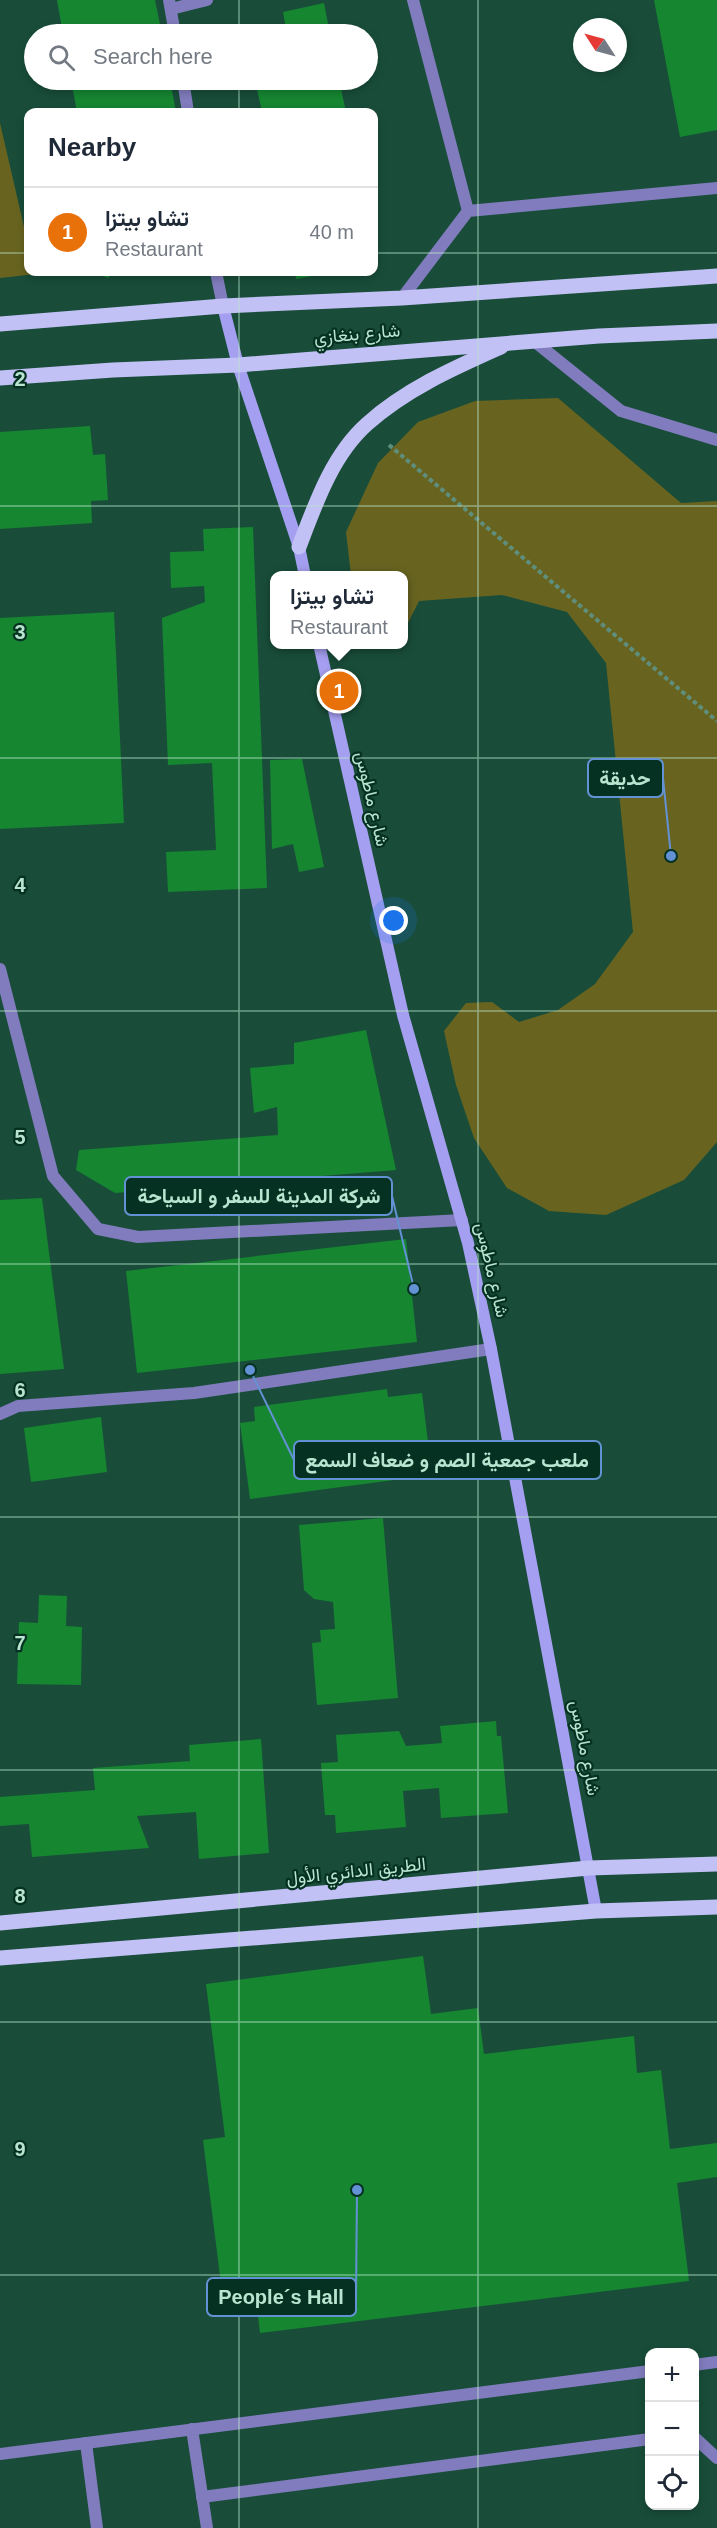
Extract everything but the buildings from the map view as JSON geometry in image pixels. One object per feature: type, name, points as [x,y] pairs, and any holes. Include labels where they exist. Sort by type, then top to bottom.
[{"type":"main road","name":"شارع بنغازي","points":[[0,324],[223,306],[402,298],[717,276]]},
{"type":"main road","name":"شارع بنغازي","points":[[0,378],[113,370],[238,365],[364,352],[717,331]]},
{"type":"main road","points":[[299,547],[324,487],[343,453],[366,425],[425,382],[511,343]]},
{"type":"main road","name":"الطريق الدائري الأول","points":[[0,1923],[589,1868],[717,1864]]},
{"type":"main road","points":[[0,1958],[596,1911],[717,1906]]},
{"type":"street","points":[[173,24],[170,4],[207,0]]},
{"type":"street","points":[[413,0],[468,211]]},
{"type":"street","points":[[185,90],[187,108]]},
{"type":"street","points":[[402,298],[468,211],[717,188]]},
{"type":"street","points":[[217,276],[238,365],[299,547],[304,571]]},
{"type":"street","points":[[534,341],[621,411],[717,440]]},
{"type":"street","name":"شارع ماطوس","points":[[320,649],[403,1015],[462,1220],[491,1349],[596,1911]]},
{"type":"street","points":[[0,969],[53,1176],[98,1229],[138,1237],[462,1220]]},
{"type":"street","points":[[0,1414],[18,1406],[194,1393],[491,1349]]},
{"type":"street","points":[[699,2364],[717,2362]]},
{"type":"street","points":[[0,2454],[645,2372]]},
{"type":"street","points":[[192,2429],[207,2528]]},
{"type":"street","points":[[202,2496],[645,2440]]},
{"type":"street","points":[[699,2441],[717,2458]]},
{"type":"street","points":[[86,2443],[97,2528]]},
{"type":"path","points":[[366,425],[717,721]]},
{"type":"shaded area","points":[[0,123],[24,227],[24,275],[0,278]]},
{"type":"shaded area","points":[[558,398],[681,503],[717,501],[717,1142],[684,1180],[606,1215],[549,1211],[507,1188],[474,1138],[456,1085],[444,1031],[466,1003],[492,1002],[519,1022],[558,1010],[595,984],[633,932],[606,663],[567,612],[502,595],[419,601],[408,623],[408,571],[351,571],[346,532],[378,463],[418,422],[475,401]]},
{"type":"place","name":"تشاو بيتزا","points":[[339,691]]},
{"type":"place","name":"حديقة","points":[[671,856]]},
{"type":"place","name":"شركة المدينة للسفر و السياحة","points":[[414,1289]]},
{"type":"place","name":"ملعب جمعية الصم و ضعاف السمع","points":[[250,1370]]},
{"type":"place","name":"People´s Hall","points":[[357,2190]]}]
